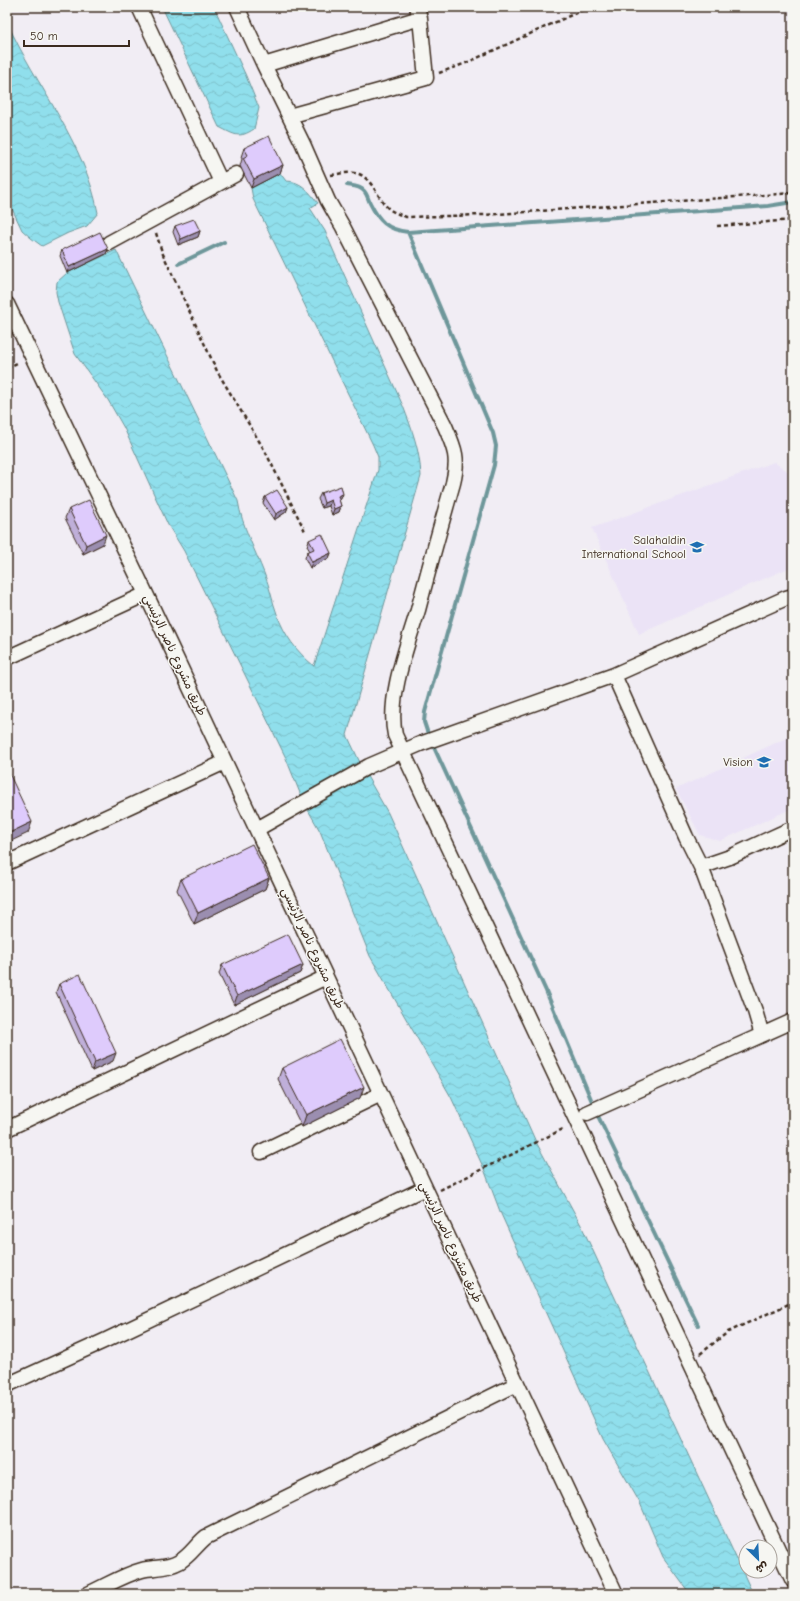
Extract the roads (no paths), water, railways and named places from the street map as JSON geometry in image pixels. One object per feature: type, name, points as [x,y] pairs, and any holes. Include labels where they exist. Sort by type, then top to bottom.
[{"type":"street","points":[[139,7],[221,182]]},
{"type":"street","points":[[238,7],[317,177],[445,426],[455,454],[457,467],[453,483],[399,674],[393,712],[393,725],[402,752],[793,1581]]},
{"type":"street","points":[[264,65],[418,13],[426,78],[289,116]]},
{"type":"street","points":[[109,243],[236,174]]},
{"type":"street","name":"طريق مشروع ناصر الرئيسي","points":[[7,304],[257,829],[616,1594]]},
{"type":"street","points":[[7,658],[146,594]]},
{"type":"street","points":[[257,829],[369,766],[439,736],[614,675],[793,596]]},
{"type":"street","points":[[614,675],[686,837],[701,867],[755,1012],[762,1035]]},
{"type":"street","points":[[7,863],[225,762]]},
{"type":"street","points":[[701,867],[730,858],[793,828]]},
{"type":"street","points":[[7,1129],[326,977]]},
{"type":"street","points":[[587,1113],[793,1021]]},
{"type":"street","points":[[261,1152],[381,1094]]},
{"type":"street","points":[[7,1385],[427,1192]]},
{"type":"street","points":[[88,1594],[127,1575],[144,1570],[159,1569],[178,1563],[188,1556],[206,1537],[518,1384]]},
{"type":"water","points":[[162,7],[214,7],[259,108],[254,129],[244,134],[237,135],[219,127]]},
{"type":"water","points":[[7,22],[82,162],[92,187],[98,213],[87,226],[68,233],[42,246],[22,230],[7,198]]},
{"type":"water","points":[[280,173],[286,181],[292,181],[305,188],[318,203],[310,208],[325,231],[403,406],[415,440],[419,458],[421,476],[347,735],[364,771],[388,813],[536,1142],[581,1225],[738,1562],[738,1579],[746,1579],[753,1594],[690,1594],[663,1557],[640,1503],[603,1439],[501,1214],[484,1169],[451,1097],[370,956],[320,831],[304,803],[285,756],[184,551],[168,525],[124,428],[108,400],[75,354],[58,302],[56,292],[57,282],[67,273],[116,250],[238,501],[246,529],[266,578],[275,609],[283,629],[302,655],[314,666],[378,470],[378,457],[253,199],[251,188]]},
{"type":"waterway","points":[[347,185],[358,187],[364,191],[380,220],[384,224],[394,229],[408,232],[768,206],[793,202]]},
{"type":"waterway","points":[[408,232],[493,433],[496,446],[494,465],[425,712],[424,722],[429,737]]},
{"type":"waterway","points":[[178,264],[224,242]]},
{"type":"waterway","points":[[432,743],[546,991],[598,1116],[698,1325]]},
{"type":"place","name":"Salahaldin International School","points":[[697,547]]},
{"type":"place","name":"Vision","points":[[764,762]]}]
